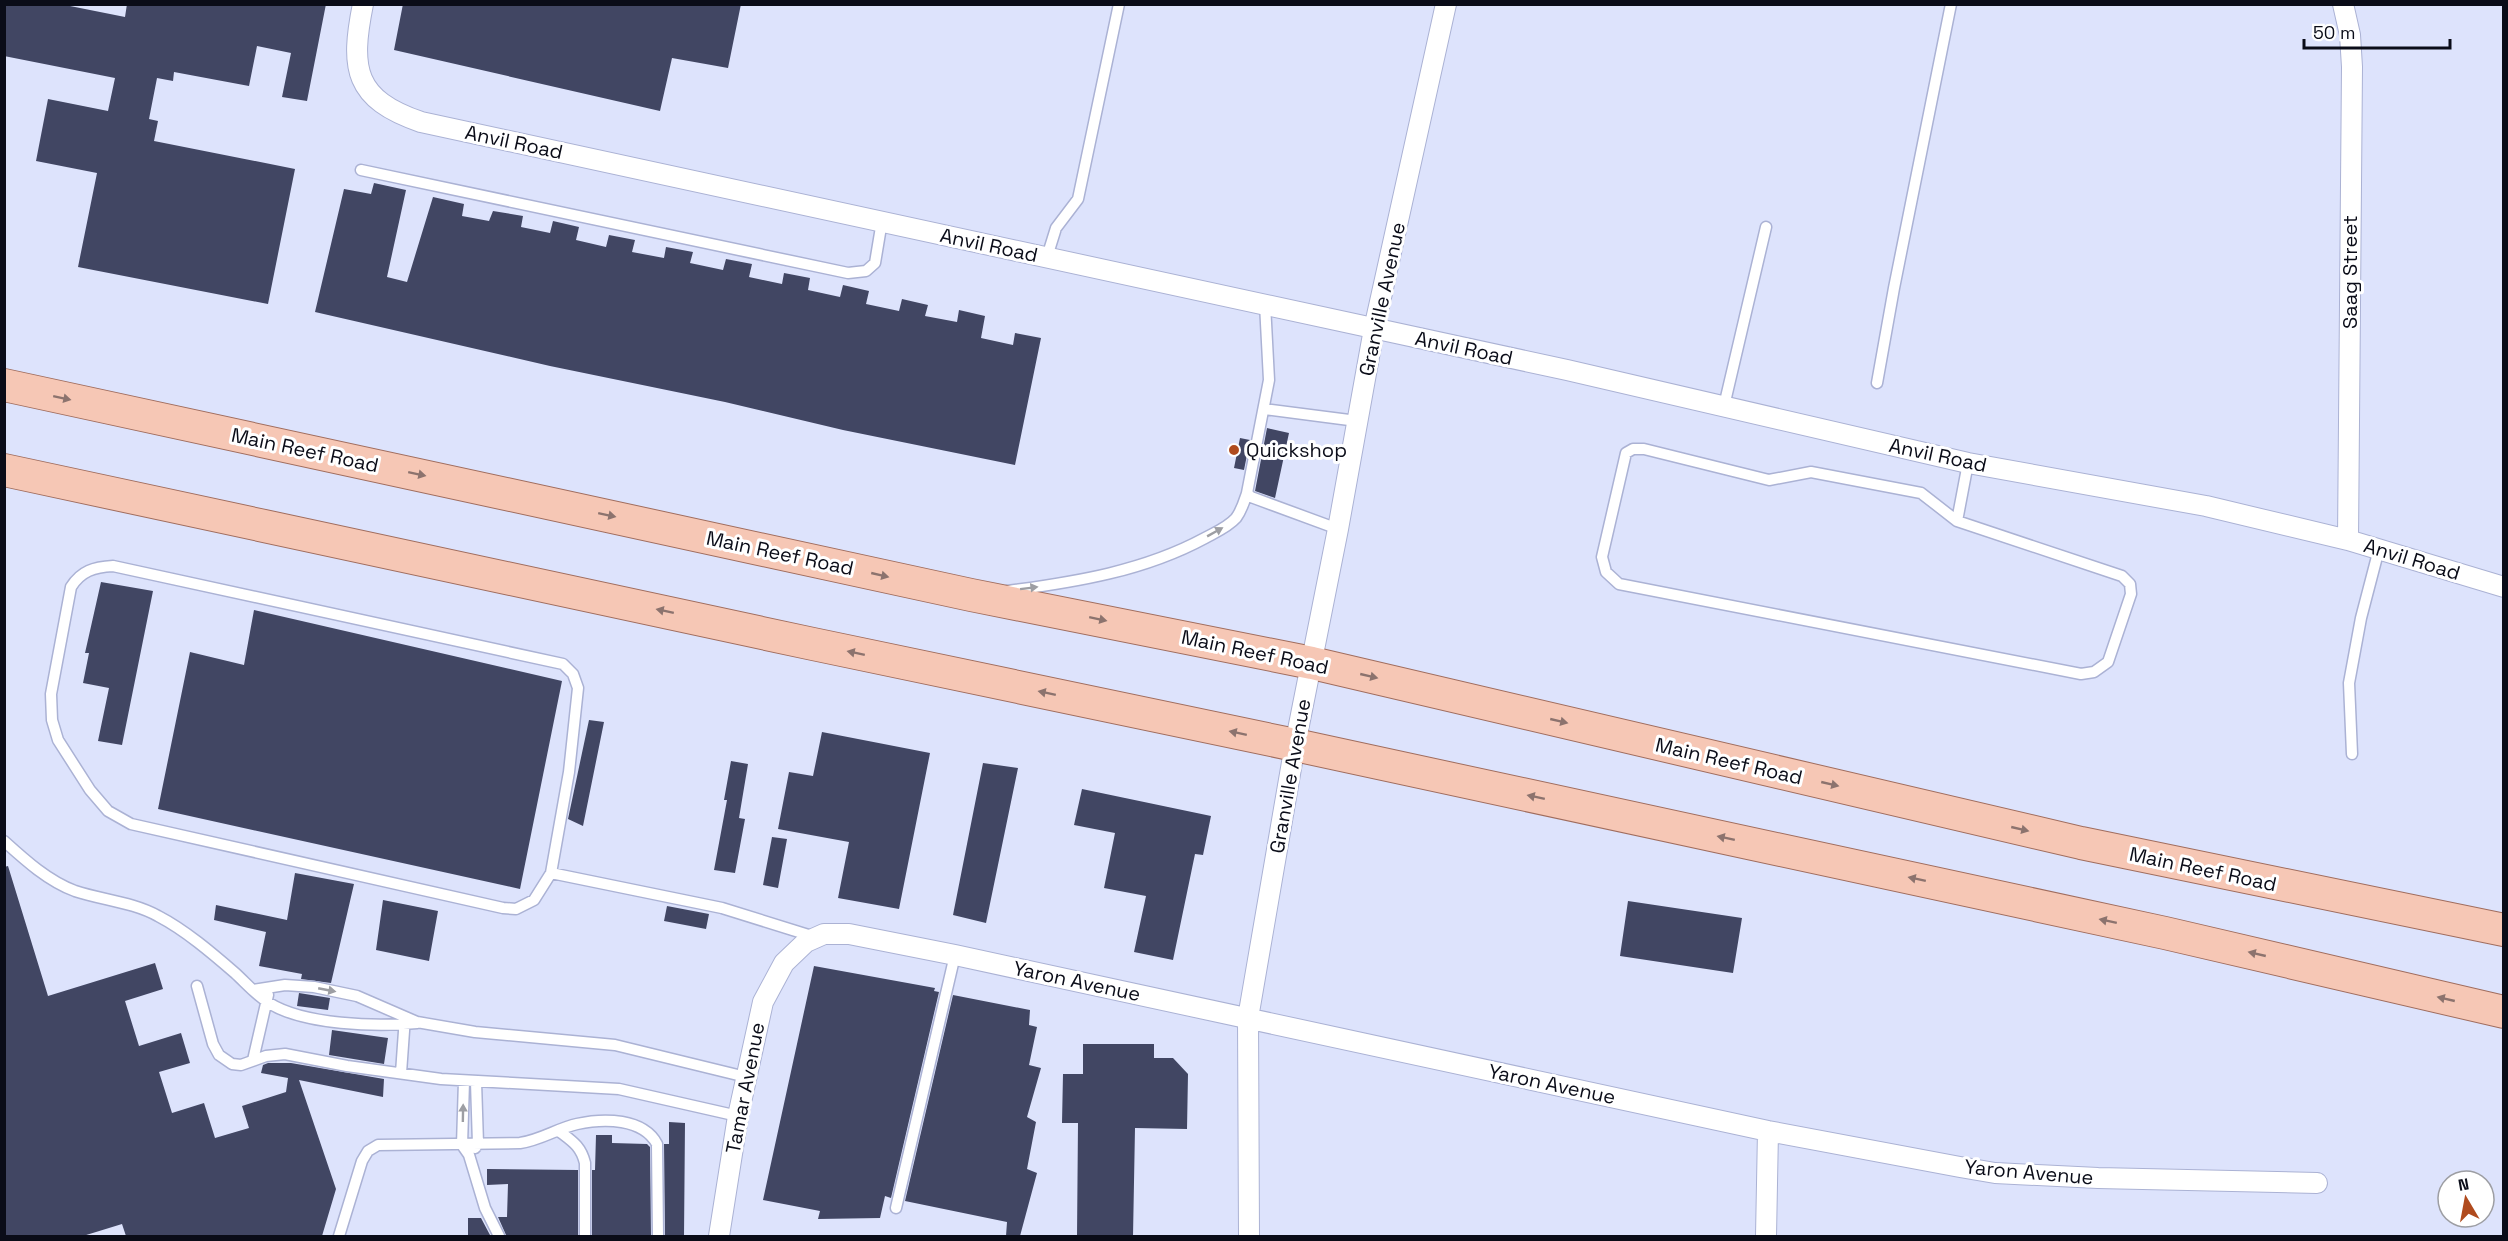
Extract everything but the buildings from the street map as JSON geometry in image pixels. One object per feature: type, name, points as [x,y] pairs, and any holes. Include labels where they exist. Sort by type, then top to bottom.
[{"type":"main road","name":"Main Reef Road","points":[[4,385],[971,595],[1312,663],[2081,843],[2504,930]]},
{"type":"main road","points":[[4,470],[2165,933],[2504,1012]]},
{"type":"street","name":"Anvil Road","points":[[363,4],[356,53],[364,83],[386,107],[395,113],[421,122],[1567,370],[1968,463],[2206,506],[2348,540],[2504,587]]},
{"type":"street","name":"Granville Avenue","points":[[1249,1236],[1248,1018],[1295,745],[1338,529],[1374,329],[1446,4]]},
{"type":"street","name":"Saag Street","points":[[2343,4],[2350,35],[2352,67],[2348,540]]},
{"type":"street","name":"Yaron Avenue","points":[[797,949],[824,933],[849,934],[1768,1131],[1995,1173],[2098,1178],[2317,1183]]},
{"type":"street","name":"Tamar Avenue","points":[[719,1236],[738,1116],[763,1002],[784,963],[797,949]]},
{"type":"street","points":[[1766,1236],[1768,1131]]},
{"type":"lane","points":[[1047,257],[1056,228],[1078,199],[1119,4]]},
{"type":"lane","points":[[1877,383],[1951,4]]},
{"type":"lane","points":[[361,170],[848,273],[866,271],[875,263],[882,221]]},
{"type":"lane","points":[[1724,406],[1766,227]]},
{"type":"lane","points":[[971,595],[1066,582],[1146,565],[1186,548],[1226,526],[1242,509],[1264,409],[1269,369],[1265,304]]},
{"type":"lane","points":[[1264,409],[1357,421]]},
{"type":"lane","points":[[1633,449],[1644,449],[1769,480],[1811,472],[1921,493],[1957,521],[2122,576],[2130,584],[2131,594],[2108,662],[2094,672],[2081,674],[1619,584],[1606,572],[1602,557],[1626,453],[1633,449]]},
{"type":"lane","points":[[1957,521],[1968,463]]},
{"type":"lane","points":[[1247,493],[1251,497],[1338,529]]},
{"type":"lane","points":[[2352,754],[2349,683],[2361,618],[2379,549]]},
{"type":"lane","points":[[113,566],[563,664],[573,674],[578,688],[569,772],[551,873],[534,900],[516,909],[502,908],[131,824],[117,817],[108,811],[90,790],[58,740],[52,720],[51,694],[71,587],[77,577],[99,567],[113,566]]},
{"type":"lane","points":[[4,841],[28,863],[57,882],[74,890],[142,909],[162,918],[217,958],[267,1002],[282,1010],[339,1023],[405,1020]]},
{"type":"lane","points":[[551,873],[722,908],[815,937]]},
{"type":"lane","points":[[896,1208],[955,955]]},
{"type":"lane","points":[[253,990],[269,986],[299,985],[332,990],[365,999],[405,1020],[417,1023],[475,1032],[615,1044],[746,1077]]},
{"type":"lane","points":[[197,986],[213,1044],[225,1061],[232,1064],[242,1065],[266,1056],[285,1054],[464,1081],[613,1089],[738,1116]]},
{"type":"lane","points":[[253,1060],[269,986]]},
{"type":"lane","points":[[401,1073],[405,1020]]},
{"type":"lane","points":[[464,1081],[462,1144],[469,1155],[482,1200],[499,1236]]},
{"type":"lane","points":[[469,1155],[478,1144],[476,1082]]},
{"type":"lane","points":[[339,1236],[362,1161],[368,1151],[383,1143],[531,1142],[578,1124],[604,1121],[635,1124],[650,1133],[657,1144],[659,1153],[658,1236]]},
{"type":"lane","points":[[559,1131],[580,1148],[585,1163],[585,1236]]},
{"type":"shaded area","points":[[5,5],[2503,5],[2503,1236],[5,1236]]},
{"type":"place","name":"Quickshop","points":[[1234,450]]}]
